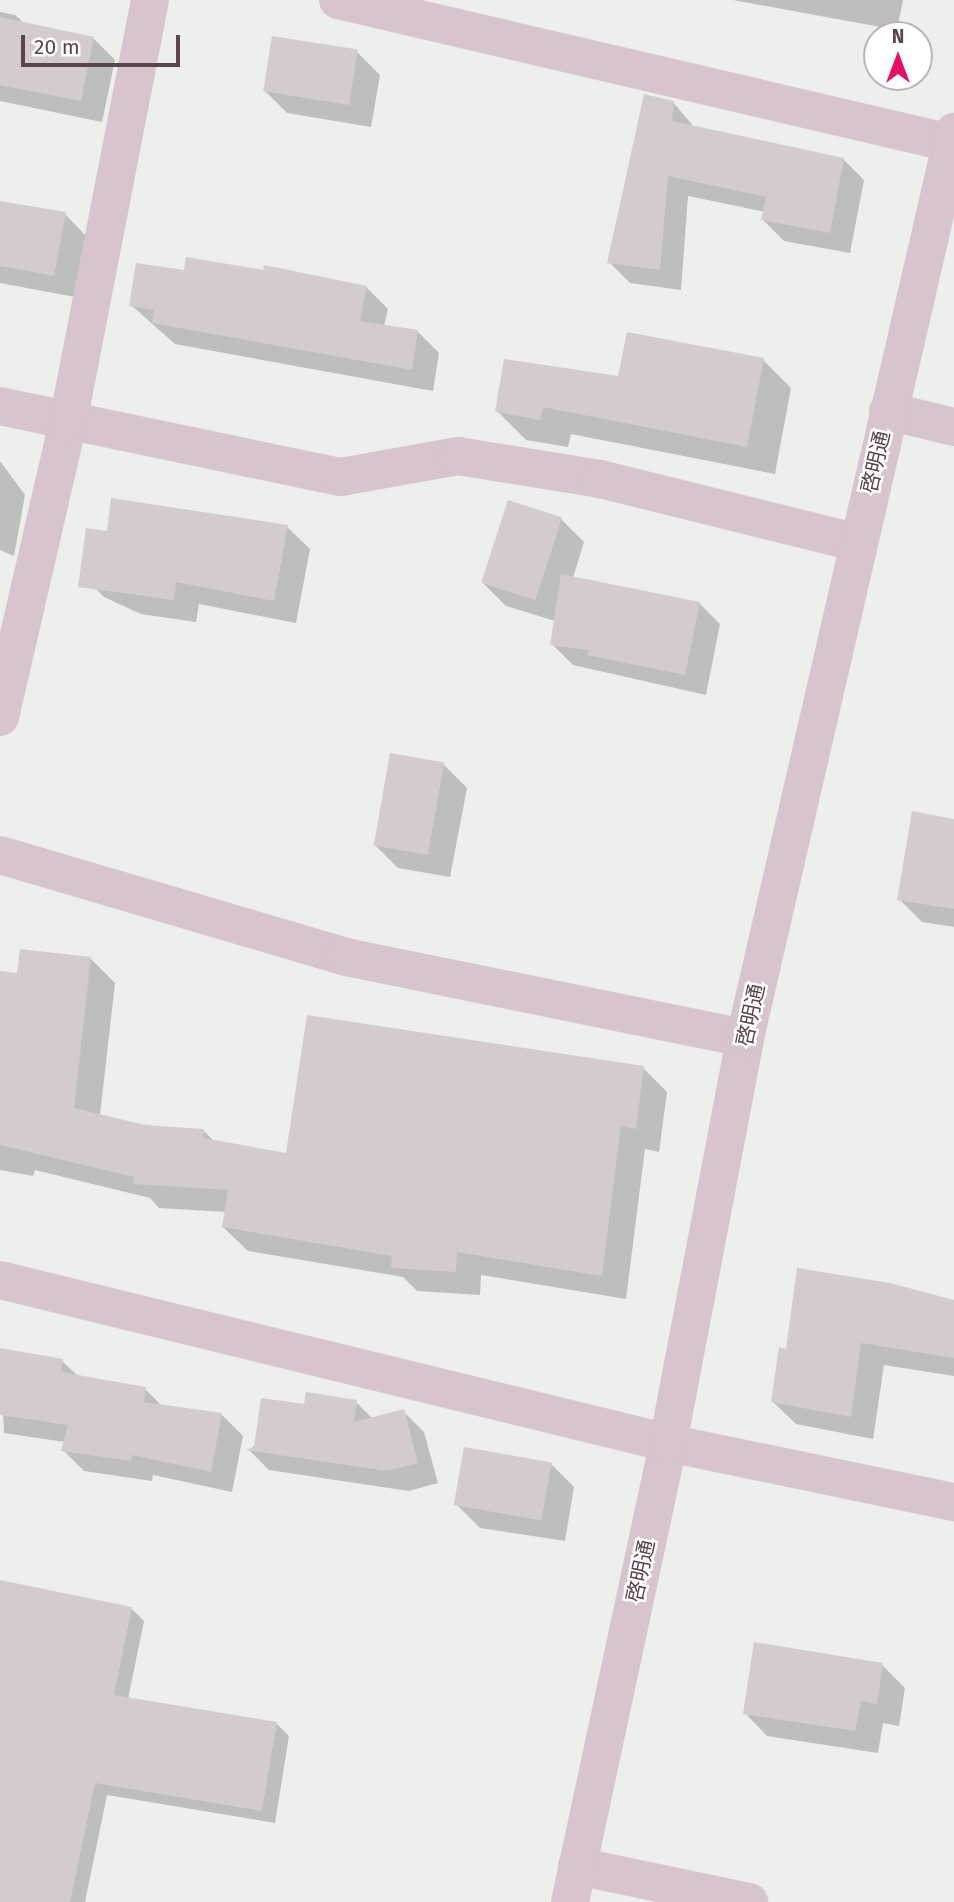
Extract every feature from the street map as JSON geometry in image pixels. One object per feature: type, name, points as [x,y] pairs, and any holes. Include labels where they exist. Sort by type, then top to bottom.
[{"type":"street","points":[[0,717],[68,422],[150,0]]},
{"type":"street","points":[[338,0],[953,137]]},
{"type":"street","name":"啓明通","points":[[573,1884],[668,1443],[745,1038],[953,137]]},
{"type":"street","points":[[0,406],[341,477],[458,456],[600,479],[858,542]]},
{"type":"street","points":[[888,411],[954,427]]},
{"type":"street","points":[[0,855],[346,957],[745,1038]]},
{"type":"street","points":[[0,1280],[668,1443],[954,1502]]},
{"type":"street","points":[[573,1884],[749,1902]]},
{"type":"building","points":[[0,17],[94,37],[81,101],[0,85]]},
{"type":"building","points":[[272,36],[358,50],[349,105],[263,91]]},
{"type":"building","points":[[644,94],[674,101],[672,121],[844,158],[830,233],[761,220],[766,197],[668,176],[660,270],[607,263]]},
{"type":"building","points":[[0,201],[66,212],[54,276],[0,266]]},
{"type":"building","points":[[186,257],[263,270],[264,265],[367,286],[360,321],[418,330],[412,370],[152,323],[154,310],[129,306],[136,263],[184,270]]},
{"type":"building","points":[[627,332],[764,358],[747,447],[543,407],[540,420],[495,412],[504,359],[618,376]]},
{"type":"building","points":[[111,498],[288,525],[274,601],[176,582],[174,600],[78,587],[86,528],[107,531]]},
{"type":"building","points":[[508,500],[562,518],[535,600],[481,583]]},
{"type":"building","points":[[561,574],[700,602],[685,675],[587,655],[589,650],[550,645]]},
{"type":"building","points":[[390,753],[444,763],[428,855],[374,846]]},
{"type":"building","points":[[912,811],[954,819],[954,909],[897,900]]},
{"type":"building","points":[[20,949],[91,957],[74,1108],[145,1125],[204,1129],[203,1138],[286,1153],[307,1015],[644,1066],[636,1129],[621,1126],[602,1276],[457,1252],[456,1272],[391,1268],[392,1256],[222,1227],[228,1190],[133,1184],[134,1177],[0,1145],[0,971],[17,973]]},
{"type":"building","points":[[797,1268],[890,1283],[954,1300],[954,1358],[861,1343],[851,1417],[771,1402],[779,1347],[786,1349]]},
{"type":"building","points":[[0,1348],[63,1359],[61,1372],[146,1387],[144,1402],[222,1413],[211,1472],[132,1455],[131,1461],[61,1451],[68,1425],[0,1415]]},
{"type":"building","points":[[306,1392],[357,1400],[354,1422],[404,1409],[418,1463],[387,1471],[246,1450],[254,1447],[261,1398],[304,1404]]},
{"type":"building","points":[[464,1447],[552,1462],[541,1521],[454,1505]]},
{"type":"building","points":[[0,1580],[132,1607],[114,1695],[277,1722],[262,1811],[95,1783],[70,1902],[0,1902]]},
{"type":"building","points":[[754,1642],[883,1663],[877,1704],[861,1701],[855,1731],[743,1714]]}]
